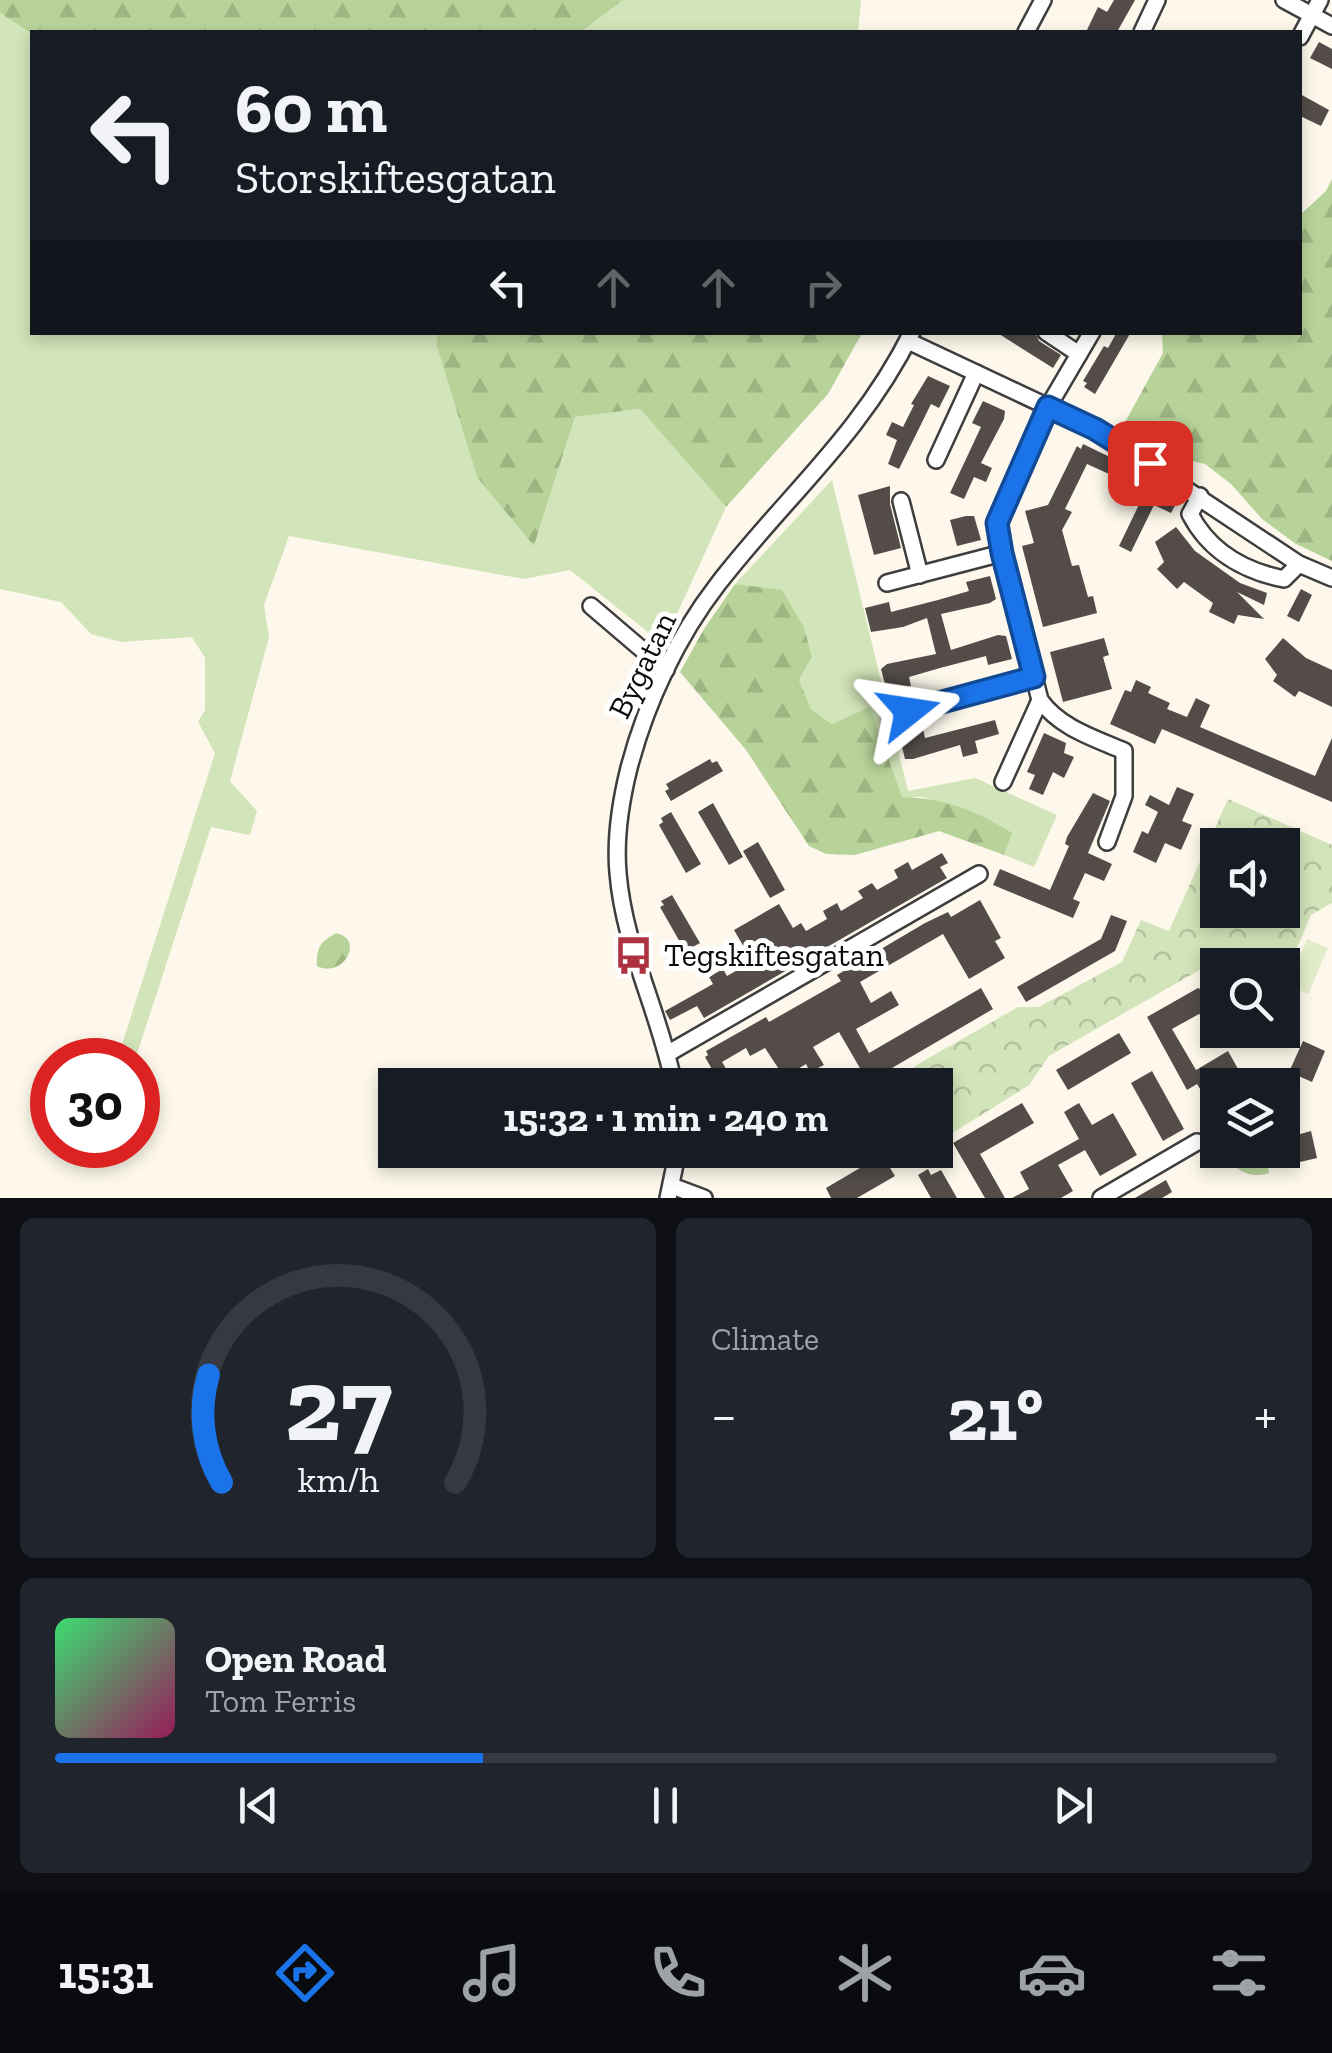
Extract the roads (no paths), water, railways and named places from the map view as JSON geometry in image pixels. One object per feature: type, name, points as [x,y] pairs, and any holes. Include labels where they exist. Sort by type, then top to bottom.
[{"type":"street","points":[[1027,30],[1043,0]]},
{"type":"street","points":[[1143,30],[1157,0]]},
{"type":"street","points":[[1284,0],[1332,26]]},
{"type":"street","points":[[1302,33],[1320,0]]},
{"type":"street","points":[[1051,335],[1080,354]]},
{"type":"street","points":[[1090,335],[1048,407],[998,517],[1002,553],[1040,700],[1062,723],[1124,752],[1124,796],[1107,842]]},
{"type":"street","points":[[910,337],[1110,438],[1299,564],[1332,578]]},
{"type":"street","name":"Bygatan","points":[[670,1068],[638,973],[617,867],[628,770],[642,724],[684,635],[716,587],[835,452],[872,401],[910,337]]},
{"type":"street","points":[[936,460],[976,373]]},
{"type":"street","points":[[1200,496],[1190,514],[1207,540],[1232,559],[1284,579],[1299,564]]},
{"type":"street","points":[[901,501],[920,574]]},
{"type":"street","points":[[887,583],[1002,553]]},
{"type":"street","points":[[591,606],[666,670]]},
{"type":"street","points":[[909,711],[1034,677]]},
{"type":"street","points":[[1004,782],[1040,700]]},
{"type":"street","points":[[667,1054],[978,874]]},
{"type":"street","points":[[1101,1198],[1197,1142]]},
{"type":"street","points":[[670,1192],[704,1198]]},
{"type":"place","name":"Tegskiftesgatan","points":[[634,955]]}]
